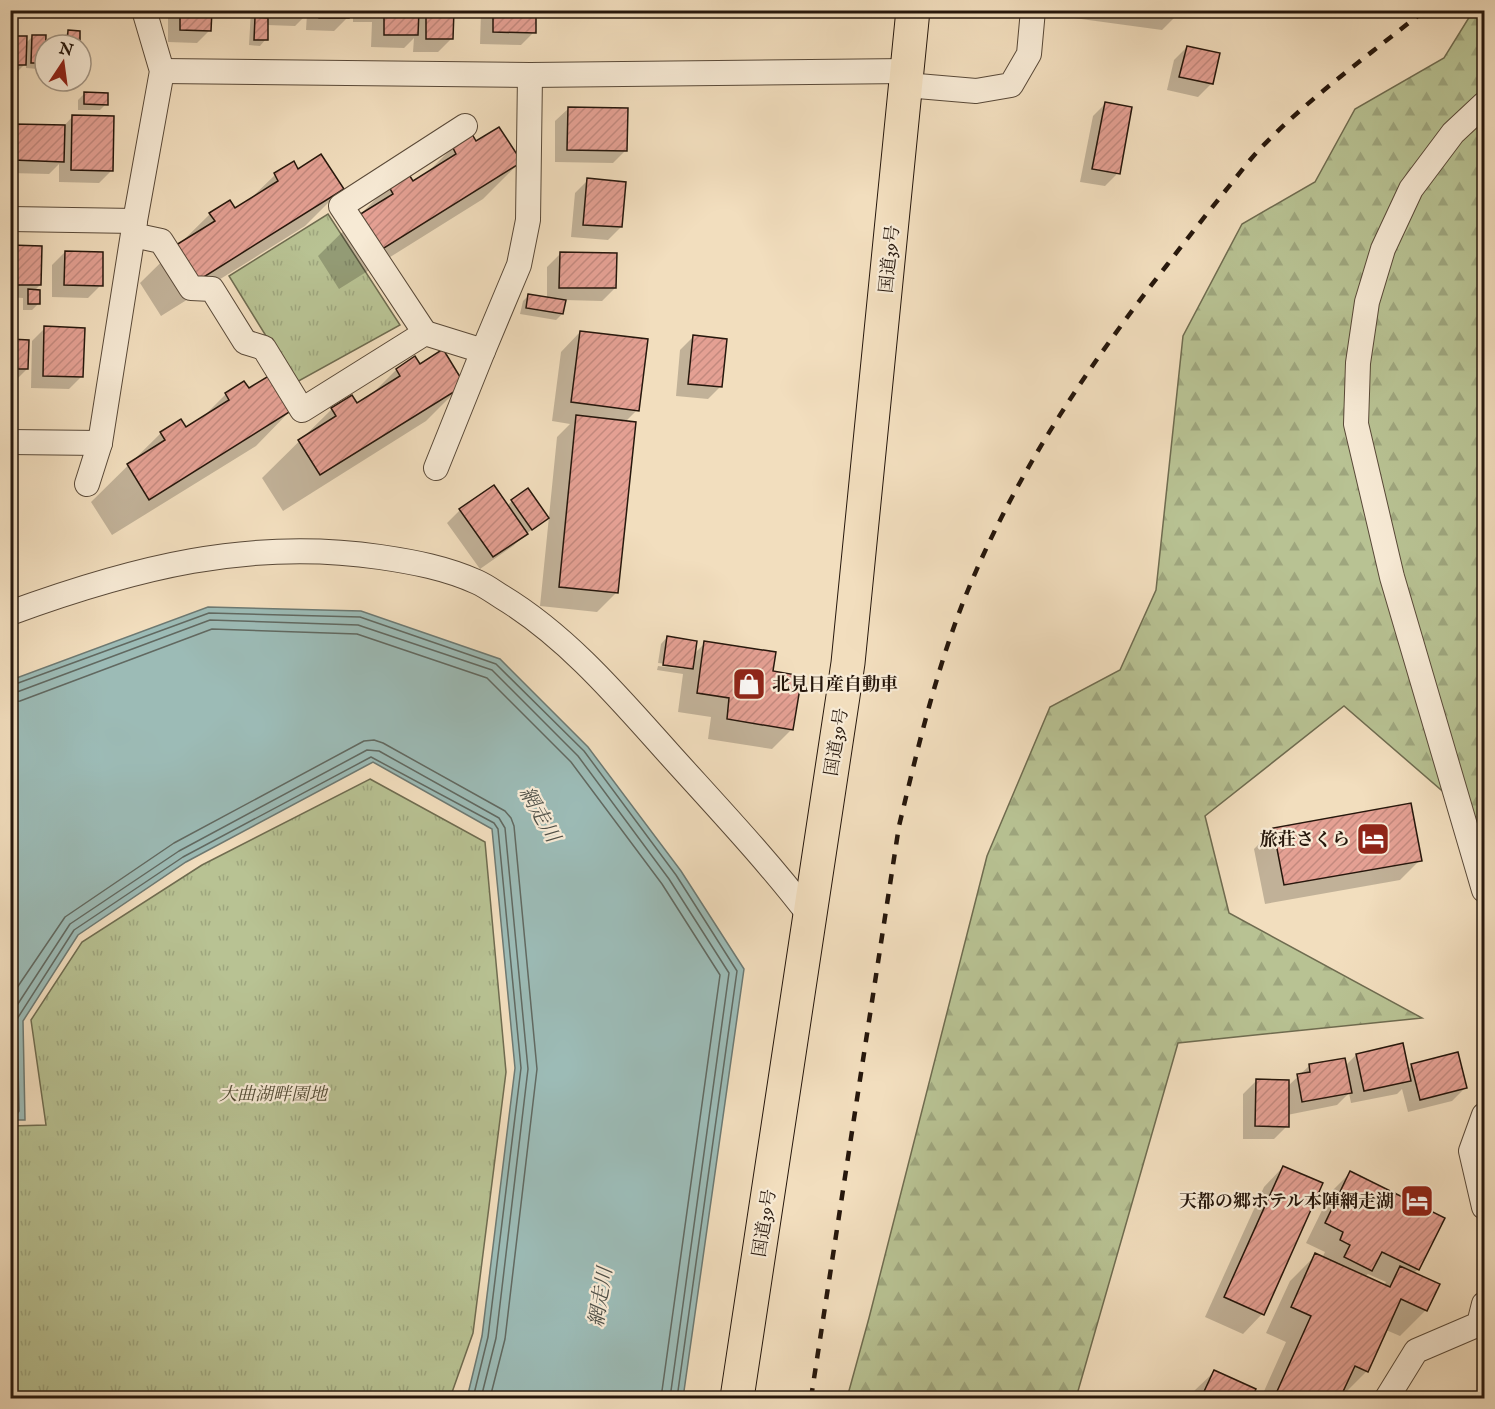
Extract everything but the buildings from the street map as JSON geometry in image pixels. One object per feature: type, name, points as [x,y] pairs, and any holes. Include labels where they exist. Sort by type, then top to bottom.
[{"type":"highway","name":"国道39号","points":[[737,1398],[848,663],[913,10]]},
{"type":"street","points":[[87,484],[100,443],[134,228],[162,71],[144,10]]},
{"type":"street","points":[[162,71],[907,78],[976,91],[1011,85],[1029,54],[1033,10]]},
{"type":"street","points":[[436,468],[519,265],[528,220],[530,75]]},
{"type":"street","points":[[1485,104],[1453,133],[1411,189],[1383,249],[1367,302],[1358,363],[1356,424],[1392,577],[1485,890]]},
{"type":"street","points":[[465,126],[341,206],[425,333],[483,351]]},
{"type":"street","points":[[10,219],[134,228],[161,241],[191,288],[212,289],[245,342],[264,348],[302,410],[425,333]]},
{"type":"street","points":[[10,442],[100,443]]},
{"type":"street","points":[[10,613],[67,592],[136,573],[208,557],[278,550],[349,552],[423,563],[478,582],[530,614],[578,656],[777,872],[810,916]]},
{"type":"street","points":[[1485,1115],[1470,1151],[1485,1207]]},
{"type":"street","points":[[1387,1398],[1416,1351],[1479,1324],[1485,1304]]},
{"type":"green space","points":[[1473,11],[1484,11],[1484,827],[1344,706],[1205,816],[1229,913],[1422,1018],[1178,1043],[1076,1398],[847,1398],[987,856],[1050,707],[1120,670],[1156,590],[1183,336],[1242,224],[1315,182],[1355,109],[1444,58]]},
{"type":"green space","points":[[328,214],[400,325],[295,383],[229,276]]},
{"type":"green space","name":"大曲湖畔園地","points":[[370,779],[485,842],[506,1072],[473,1333],[450,1398],[11,1398],[11,1126],[46,1125],[31,1020],[82,942],[202,865]]},
{"type":"water","name":"網走川","points":[[208,607],[361,611],[500,659],[588,747],[681,871],[744,969],[683,1398],[467,1398],[482,1336],[515,1068],[492,829],[373,762],[186,862],[78,935],[23,1021],[25,1120],[11,1120],[11,680]]},
{"type":"railway","points":[[811,1398],[899,826],[940,669],[973,578],[1013,495],[1060,415],[1139,302],[1204,218],[1253,157],[1277,132],[1318,95],[1425,10]]},
{"type":"place","name":"北見日産自動車","points":[[749,684]]},
{"type":"place","name":"旅荘さくら","points":[[1373,839]]},
{"type":"place","name":"天都の郷ホテル本陣網走湖","points":[[1417,1201]]}]
